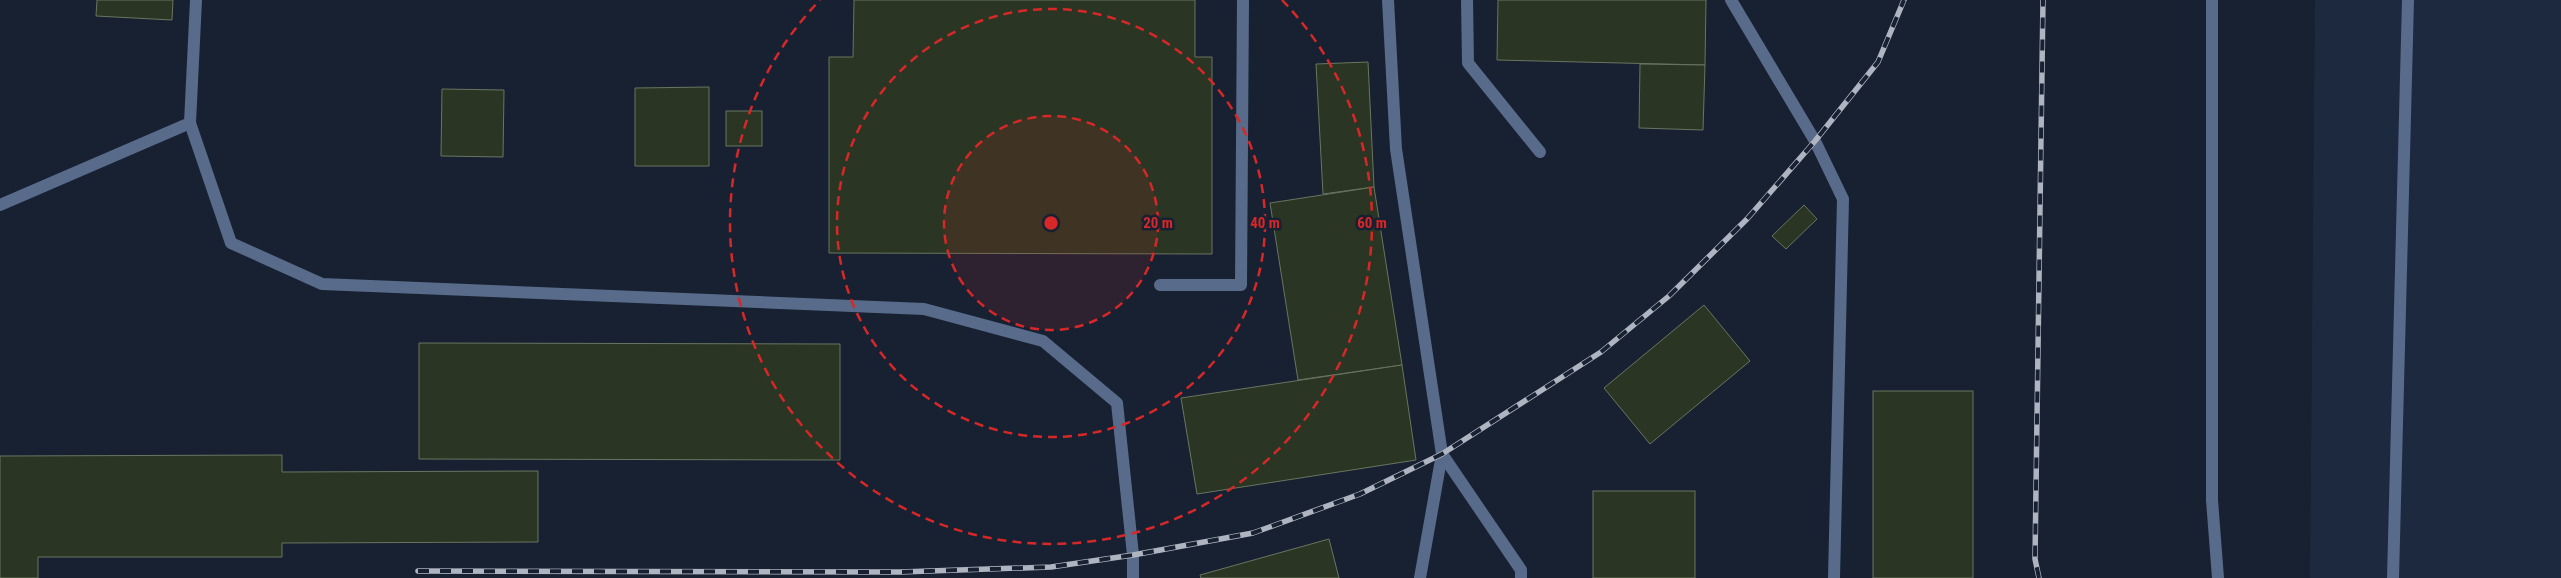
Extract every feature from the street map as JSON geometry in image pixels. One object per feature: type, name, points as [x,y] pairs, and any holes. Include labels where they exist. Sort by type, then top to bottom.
[{"type":"street","points":[[196,0],[190,123],[231,243],[322,284],[924,310],[1042,341],[1117,403],[1133,555],[1133,578]]},
{"type":"street","points":[[1160,285],[1241,285],[1243,0]]},
{"type":"street","points":[[1388,0],[1396,149],[1442,454],[1420,578]]},
{"type":"street","points":[[1467,0],[1468,63],[1540,152]]},
{"type":"street","points":[[1731,0],[1815,141],[1843,199],[1834,578]]},
{"type":"street","points":[[2212,0],[2212,500],[2218,578]]},
{"type":"street","points":[[2393,578],[2408,0]]},
{"type":"street","points":[[0,205],[190,123]]},
{"type":"street","points":[[1442,454],[1520,570],[1521,578]]},
{"type":"shaded area","points":[[2315,0],[2561,0],[2561,578],[2310,578]]},
{"type":"building","points":[[97,0],[173,0],[172,20],[96,16]]},
{"type":"building","points":[[854,0],[1195,0],[1195,57],[1212,57],[1212,254],[829,253],[829,57],[853,57]]},
{"type":"building","points":[[1498,0],[1706,0],[1705,65],[1497,60]]},
{"type":"building","points":[[1368,62],[1374,187],[1323,194],[1316,64]]},
{"type":"building","points":[[1640,64],[1705,65],[1703,130],[1639,128]]},
{"type":"building","points":[[709,87],[709,166],[635,166],[635,88]]},
{"type":"building","points":[[442,89],[504,90],[503,157],[441,156]]},
{"type":"building","points":[[726,111],[762,111],[762,146],[726,146]]},
{"type":"building","points":[[1374,187],[1402,365],[1298,380],[1270,203]]},
{"type":"building","points":[[1804,205],[1817,219],[1786,249],[1772,236]]},
{"type":"building","points":[[1704,305],[1750,361],[1650,444],[1604,388]]},
{"type":"building","points":[[419,343],[840,344],[840,460],[419,459]]},
{"type":"building","points":[[1402,365],[1416,460],[1197,494],[1181,398]]},
{"type":"building","points":[[1873,391],[1973,391],[1973,578],[1873,578]]},
{"type":"building","points":[[282,455],[282,472],[538,471],[538,542],[282,543],[282,557],[38,557],[38,578],[0,578],[0,456]]},
{"type":"building","points":[[1593,491],[1695,491],[1695,578],[1593,578]]},
{"type":"building","points":[[1329,539],[1339,578],[1201,578],[1200,575]]},
{"type":"railway","points":[[418,571],[900,572],[1051,567],[1133,555],[1253,533],[1360,494],[1442,454],[1601,352],[1669,296],[1747,219],[1815,141],[1878,62],[1904,0]]},
{"type":"railway","points":[[2039,578],[2035,559],[2043,0]]}]
